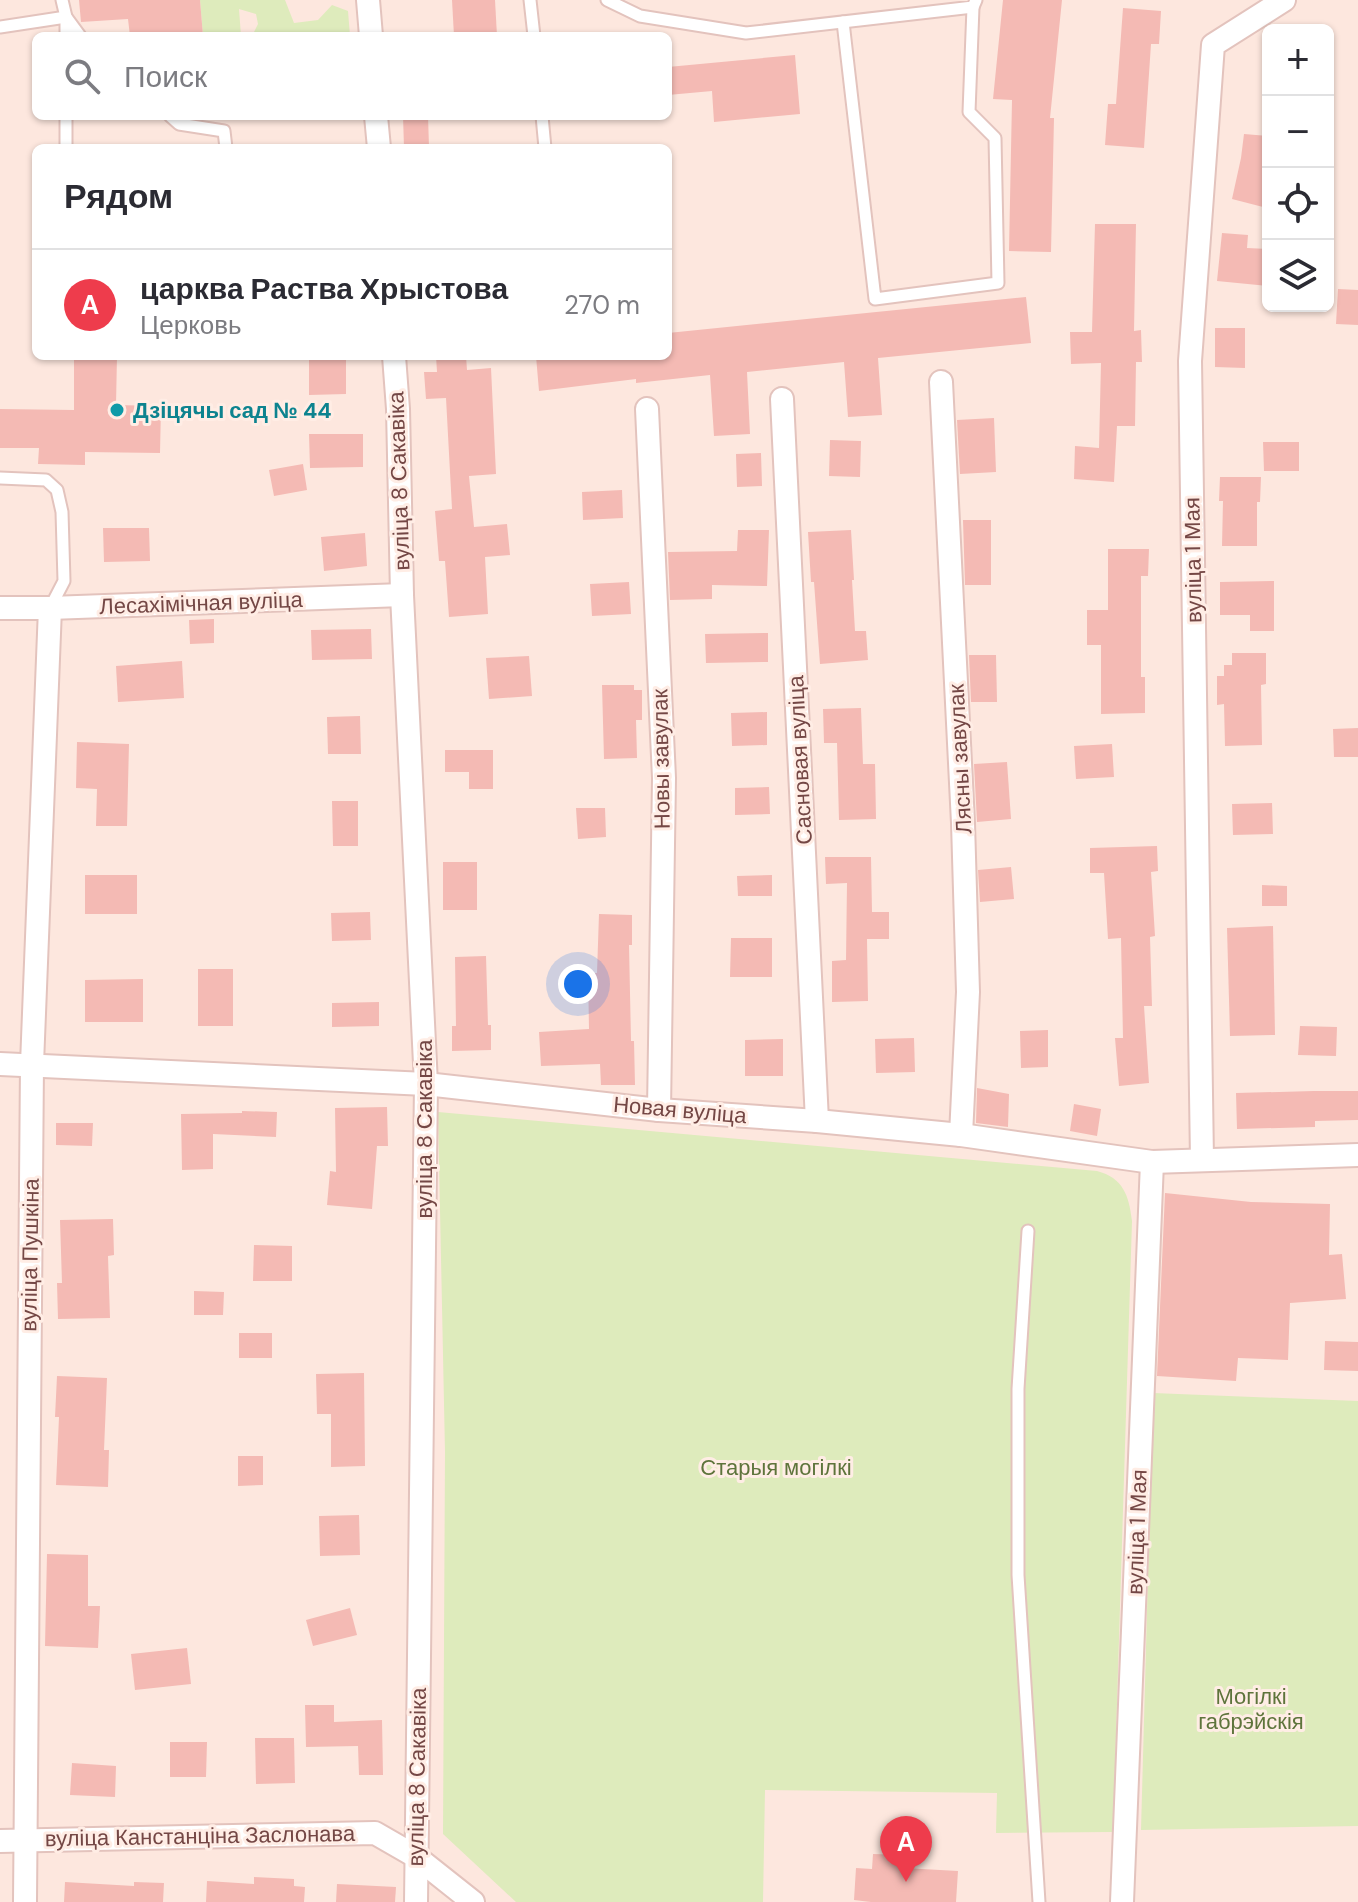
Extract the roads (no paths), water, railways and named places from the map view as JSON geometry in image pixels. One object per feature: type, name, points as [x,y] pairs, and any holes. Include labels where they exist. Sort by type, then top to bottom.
[{"type":"street","points":[[368,0],[371,32]]},
{"type":"street","name":"вуліца 1 Мая","points":[[1202,1160],[1190,361],[1213,45],[1284,0]]},
{"type":"street","points":[[376,120],[379,144]]},
{"type":"street","name":"вуліца 8 Сакавіка","points":[[394,360],[402,595],[426,1084],[416,1902]]},
{"type":"street","name":"Лясны завулак","points":[[941,382],[963,823],[968,992],[961,1135]]},
{"type":"street","name":"Сасновая вуліца","points":[[782,399],[817,1121]]},
{"type":"street","name":"Новы завулак","points":[[647,409],[664,778],[659,1110]]},
{"type":"street","name":"Лесахімічная вуліца","points":[[0,608],[402,595]]},
{"type":"street","name":"вуліца Пушкіна","points":[[25,1902],[32,1064],[50,608]]},
{"type":"street","name":"Новая вуліца","points":[[0,1064],[426,1084],[659,1110],[961,1135],[1152,1162],[1358,1155]]},
{"type":"street","name":"вуліца 1 Мая","points":[[1122,1902],[1152,1162]]},
{"type":"street","name":"вуліца Канстанціна Заслонава","points":[[0,1841],[375,1833],[415,1856],[473,1902]]},
{"type":"lane","points":[[62,0],[66,32]]},
{"type":"lane","points":[[530,0],[534,32]]},
{"type":"lane","points":[[607,0],[640,16],[746,33],[974,4],[969,112],[995,138],[998,283],[875,299],[843,22]]},
{"type":"lane","points":[[0,27],[66,17]]},
{"type":"lane","points":[[66,17],[77,32]]},
{"type":"lane","points":[[66,120],[66,144]]},
{"type":"lane","points":[[174,120],[179,124],[224,131],[226,144]]},
{"type":"lane","points":[[542,120],[545,144]]},
{"type":"lane","points":[[0,478],[46,480],[57,490],[62,512],[64,581],[50,608]]},
{"type":"lane","points":[[1028,1231],[1018,1389],[1018,1575],[1039,1902]]},
{"type":"place","name":"Дзіцячы сад № 44","points":[[117,410]]},
{"type":"place","name":"царква Раства Хрыстова","points":[[906,1882]]},
{"type":"park label","name":"Старыя могілкі","points":[[776,1467]]},
{"type":"park label","name":"Могілкі габрэйскія","points":[[1251,1708]]}]
